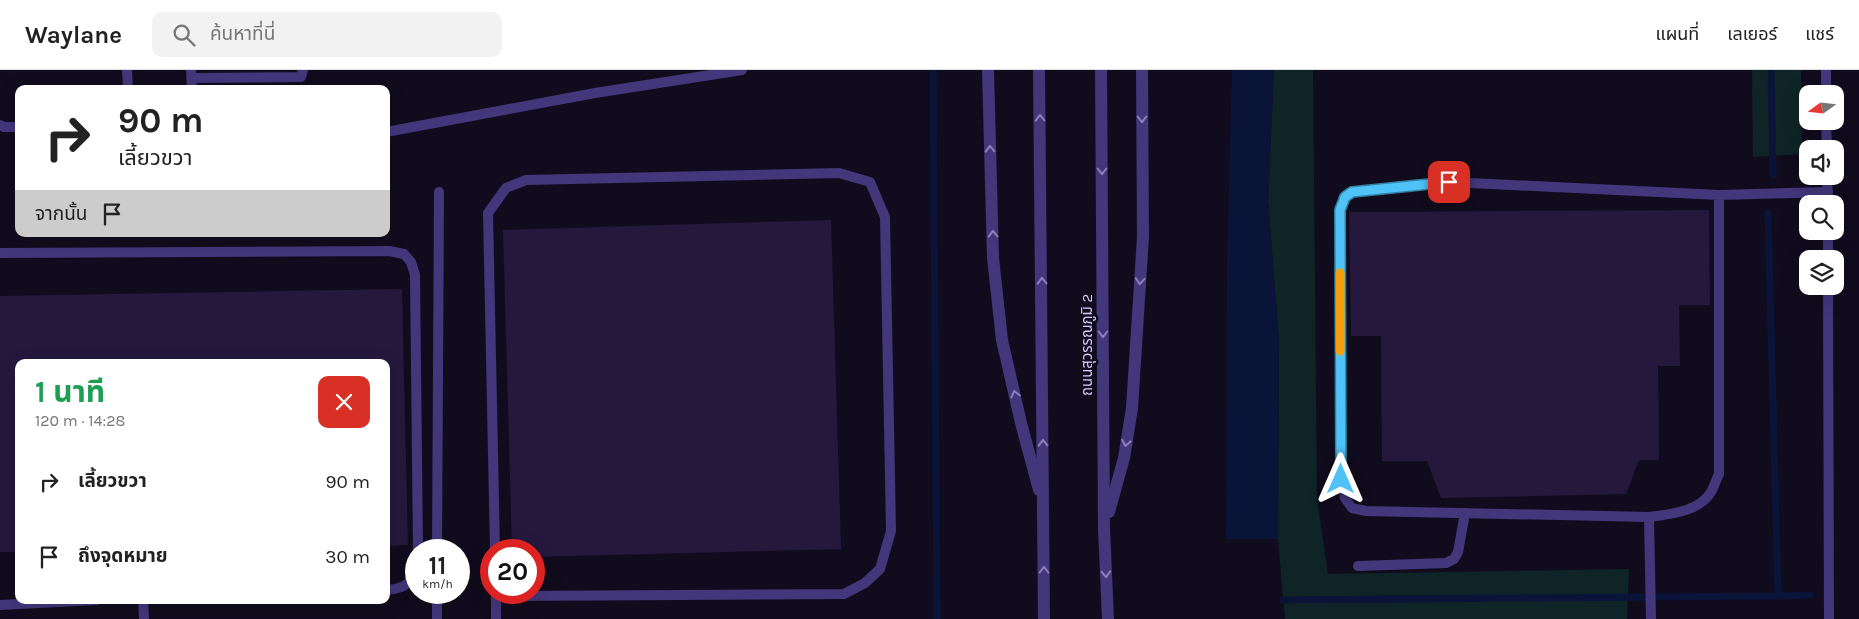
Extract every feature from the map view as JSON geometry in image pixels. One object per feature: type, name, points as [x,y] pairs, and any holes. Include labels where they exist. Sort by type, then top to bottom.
[{"type":"street","points":[[988,70],[993,258],[1002,340],[1021,423],[1044,509]]},
{"type":"street","points":[[1040,70],[1044,619]]},
{"type":"street","name":"ถนนสุวรรณภูมิ 2","points":[[1101,70],[1104,529],[1108,619]]},
{"type":"street","points":[[1104,529],[1124,458],[1132,408],[1143,237],[1142,70]]},
{"type":"lane","points":[[127,70],[128,85]]},
{"type":"lane","points":[[192,79],[301,76],[303,70]]},
{"type":"lane","points":[[390,131],[596,93],[742,70]]},
{"type":"lane","points":[[1826,70],[1826,85]]},
{"type":"lane","points":[[0,125],[15,127]]},
{"type":"lane","points":[[495,539],[488,213],[506,188],[526,180],[839,173],[870,182],[885,217],[891,531],[880,569],[865,583],[844,594],[545,594]]},
{"type":"lane","points":[[1719,195],[1719,474],[1711,493],[1700,504],[1675,514],[1649,517],[1366,511],[1352,508],[1345,498],[1341,479],[1340,210],[1345,197],[1352,192],[1449,182],[1719,195],[1828,192],[1828,185]]},
{"type":"lane","points":[[437,539],[439,192]]},
{"type":"lane","points":[[0,253],[389,251],[404,254],[411,262],[415,275],[418,539]]},
{"type":"lane","points":[[1828,295],[1829,619]]},
{"type":"lane","points":[[1358,566],[1446,563],[1454,558],[1458,552],[1465,513]]},
{"type":"lane","points":[[1649,517],[1651,619]]},
{"type":"lane","points":[[390,590],[405,586]]},
{"type":"lane","points":[[0,605],[19,604]]},
{"type":"lane","points":[[143,604],[144,619]]},
{"type":"lane","points":[[437,604],[437,619]]},
{"type":"lane","points":[[496,604],[496,619]]},
{"type":"green space","points":[[1274,70],[1313,70],[1317,499],[1328,574],[1629,569],[1627,619],[1285,619],[1278,539],[1279,342],[1268,201]]},
{"type":"green space","points":[[1752,70],[1801,70],[1799,130],[1802,130],[1802,140],[1799,140],[1799,154],[1753,157]]},
{"type":"water","points":[[1232,70],[1274,70],[1268,201],[1279,342],[1278,539],[1226,539],[1227,260]]},
{"type":"building","points":[[1709,210],[1710,305],[1679,305],[1680,366],[1658,366],[1659,460],[1639,460],[1626,494],[1441,498],[1427,461],[1382,461],[1381,336],[1351,336],[1349,212]]},
{"type":"building","points":[[831,220],[841,549],[545,557],[545,539],[512,539],[503,230]]},
{"type":"building","points":[[402,289],[408,539],[405,539],[405,545],[390,546],[390,359],[15,359],[15,552],[0,552],[0,296]]},
{"type":"waterway","points":[[933,70],[937,619]]},
{"type":"waterway","points":[[1771,70],[1773,175]]},
{"type":"waterway","points":[[1283,600],[1778,596],[1768,214]]},
{"type":"waterway","points":[[1778,596],[1810,595]]},
{"type":"slow traffic","points":[[1340,273],[1340,351]]},
{"type":"route","points":[[1341,479],[1340,210],[1345,197],[1352,192],[1449,182]]}]
